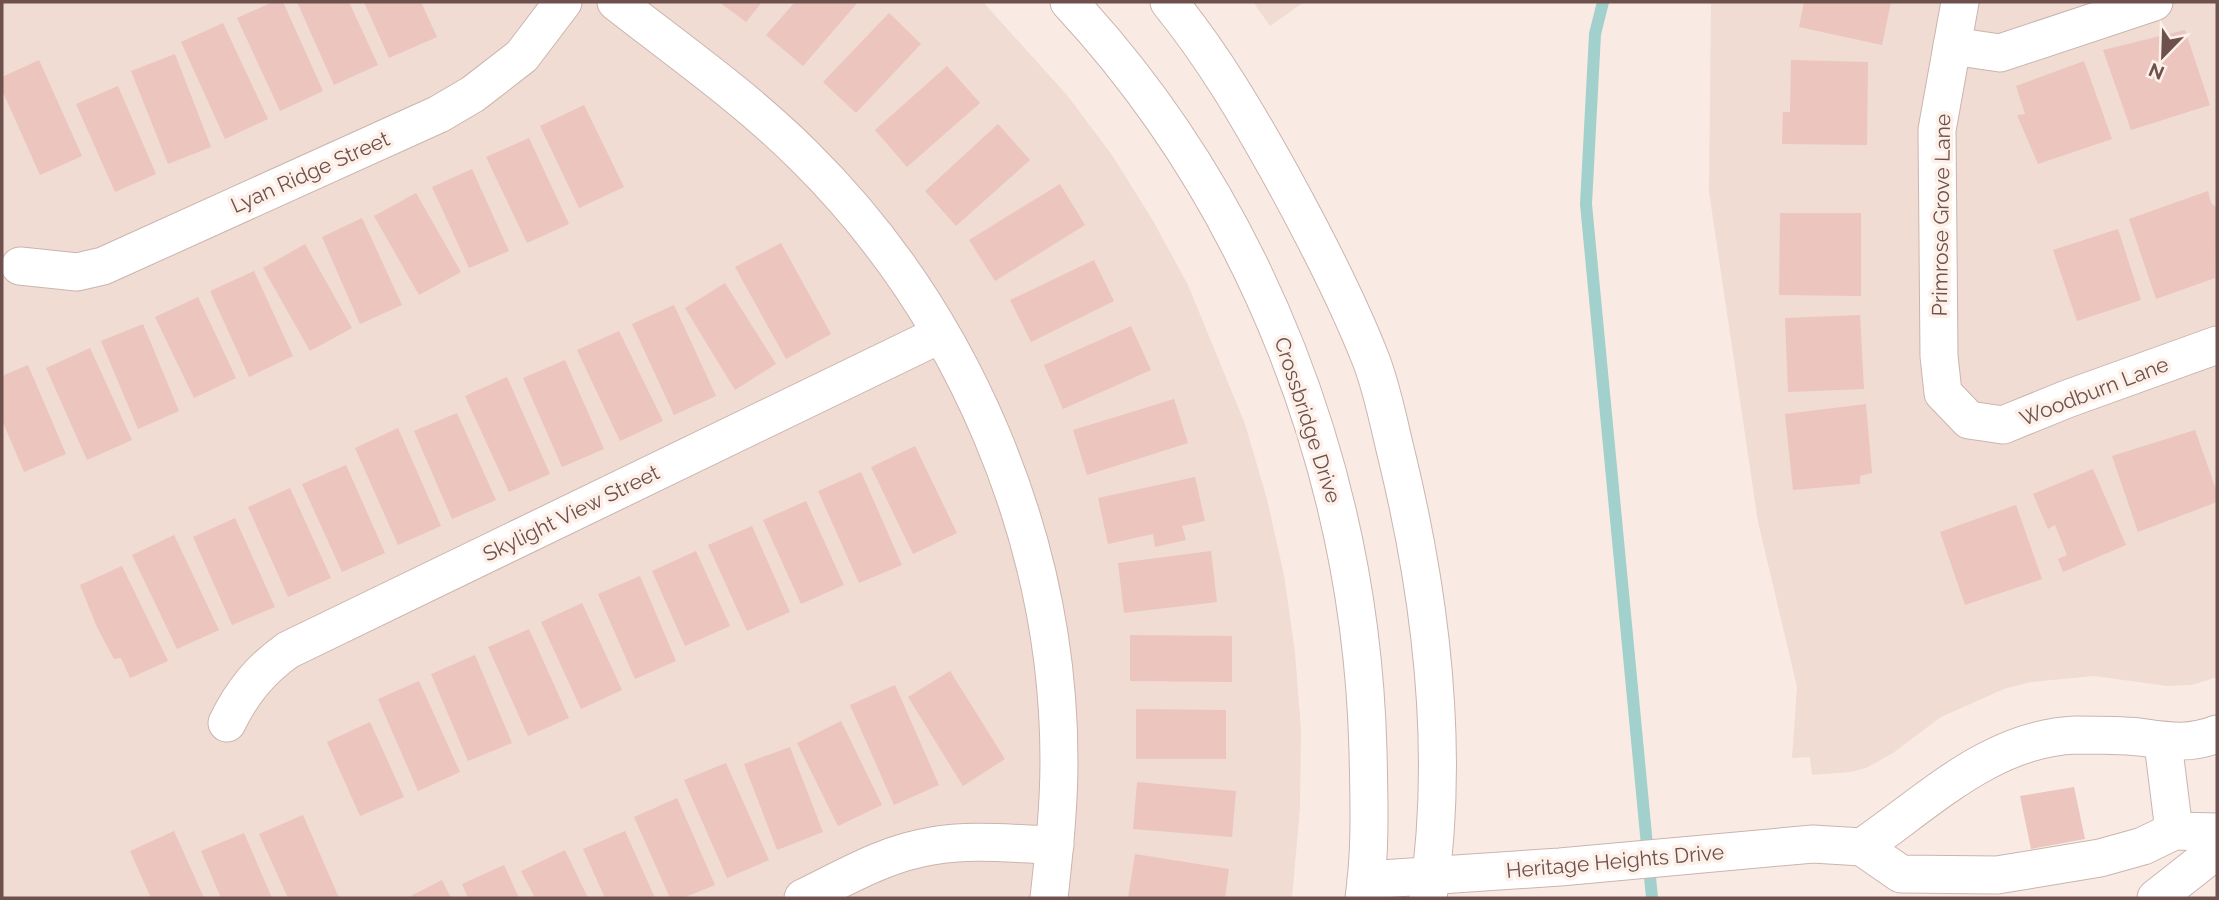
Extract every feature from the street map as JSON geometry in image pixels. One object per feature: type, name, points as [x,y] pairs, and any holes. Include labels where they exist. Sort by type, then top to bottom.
[{"type":"street","name":"Lyan Ridge Street","points":[[20,266],[77,272],[103,266],[439,114],[473,94],[522,56],[563,2]]},
{"type":"street","points":[[616,2],[756,111],[805,157],[851,206],[892,259],[941,334],[991,433],[1015,496],[1033,560],[1055,691],[1059,760],[1055,845],[1049,898]]},
{"type":"street","name":"Crossbridge Drive","points":[[1069,2],[1149,102],[1216,202],[1253,269],[1299,382],[1334,499],[1357,606],[1367,717],[1369,820],[1365,889]]},
{"type":"street","points":[[1169,2],[1218,67],[1254,123],[1296,200],[1372,363],[1414,533],[1432,641],[1437,788],[1430,888]]},
{"type":"street","name":"Primrose Grove Lane","points":[[1960,2],[1937,130],[1939,356],[1942,393],[1969,420]]},
{"type":"street","points":[[1952,47],[2000,53],[2154,2]]},
{"type":"street","name":"Skylight View Street","points":[[227,723],[239,699],[256,677],[288,650],[941,334]]},
{"type":"street","name":"Woodburn Lane","points":[[1969,420],[2003,425],[2067,398],[2217,345]]},
{"type":"street","points":[[1934,898],[1862,847],[1976,765],[2041,739],[2102,736],[2140,737],[2163,743],[2199,742],[2217,734]]},
{"type":"street","points":[[2163,743],[2174,831]]},
{"type":"street","points":[[1901,873],[1997,875],[2100,858],[2143,846],[2174,831],[2217,832]]},
{"type":"street","points":[[803,898],[874,864],[931,846],[985,842],[1055,845]]},
{"type":"street","name":"Heritage Heights Drive","points":[[1365,889],[1430,888],[1560,867],[1813,844],[1862,847]]},
{"type":"street","points":[[2156,898],[2217,850]]},
{"type":"shaded area","points":[[2,2],[983,2],[1067,95],[1112,155],[1152,219],[1188,285],[1245,424],[1267,499],[1284,575],[1295,652],[1301,730],[1300,808],[1292,898],[2,898]]},
{"type":"shaded area","points":[[1253,2],[1304,2],[1270,26]]},
{"type":"shaded area","points":[[1711,2],[2217,2],[2217,677],[2192,685],[2167,686],[2094,676],[2031,682],[2004,689],[1941,717],[1893,753],[1866,768],[1812,775],[1810,757],[1792,758],[1797,687],[1758,522],[1709,192]]},
{"type":"building","points":[[273,2],[283,2],[323,91],[280,111],[237,18]]},
{"type":"building","points":[[297,2],[349,2],[378,65],[334,85]]},
{"type":"building","points":[[364,2],[421,2],[437,37],[389,58]]},
{"type":"building","points":[[719,2],[762,2],[746,22]]},
{"type":"building","points":[[795,2],[858,2],[803,66],[766,35]]},
{"type":"building","points":[[1804,2],[1891,2],[1882,45],[1799,27]]},
{"type":"building","points":[[889,13],[921,44],[856,113],[823,82]]},
{"type":"building","points":[[223,23],[268,119],[225,139],[181,42]]},
{"type":"building","points":[[2185,30],[2210,105],[2131,130],[2103,50]]},
{"type":"building","points":[[175,54],[211,147],[168,164],[131,71]]},
{"type":"building","points":[[39,60],[82,156],[40,175],[2,90],[2,77]]},
{"type":"building","points":[[1791,60],[1868,62],[1867,145],[1782,144],[1783,112],[1790,112]]},
{"type":"building","points":[[2084,61],[2112,139],[2038,164],[2017,115],[2025,114],[2016,86]]},
{"type":"building","points":[[947,66],[980,103],[907,167],[875,130]]},
{"type":"building","points":[[118,86],[156,174],[115,192],[76,104]]},
{"type":"building","points":[[584,105],[624,187],[579,208],[540,126]]},
{"type":"building","points":[[998,124],[1030,160],[956,226],[925,191]]},
{"type":"building","points":[[529,138],[569,224],[527,243],[486,157]]},
{"type":"building","points":[[472,169],[509,251],[469,268],[432,187]]},
{"type":"building","points":[[1060,184],[1085,225],[995,281],[969,240]]},
{"type":"building","points":[[2208,191],[2211,203],[2217,208],[2215,278],[2156,299],[2129,219]]},
{"type":"building","points":[[416,193],[461,272],[419,295],[374,216]]},
{"type":"building","points":[[1780,213],[1861,213],[1861,296],[1779,295]]},
{"type":"building","points":[[362,218],[402,305],[360,324],[322,237]]},
{"type":"building","points":[[2118,229],[2141,300],[2077,321],[2053,250]]},
{"type":"building","points":[[781,243],[831,334],[786,359],[735,267]]},
{"type":"building","points":[[305,244],[352,328],[310,351],[263,268]]},
{"type":"building","points":[[1094,260],[1114,301],[1031,342],[1010,300]]},
{"type":"building","points":[[254,271],[293,356],[249,377],[210,291]]},
{"type":"building","points":[[725,283],[776,364],[735,390],[685,308]]},
{"type":"building","points":[[198,297],[236,378],[194,398],[155,317]]},
{"type":"building","points":[[674,305],[716,396],[674,415],[632,324]]},
{"type":"building","points":[[1860,315],[1864,389],[1788,392],[1785,318]]},
{"type":"building","points":[[143,324],[179,411],[138,429],[101,341]]},
{"type":"building","points":[[1131,326],[1151,370],[1063,409],[1044,365]]},
{"type":"building","points":[[619,331],[663,421],[620,441],[577,350]]},
{"type":"building","points":[[90,348],[132,440],[87,460],[46,368]]},
{"type":"building","points":[[565,360],[604,449],[562,467],[523,378]]},
{"type":"building","points":[[28,365],[66,454],[24,472],[2,420],[2,376]]},
{"type":"building","points":[[507,377],[550,474],[509,492],[465,396]]},
{"type":"building","points":[[1174,399],[1188,443],[1087,475],[1073,430]]},
{"type":"building","points":[[1866,404],[1872,473],[1860,476],[1860,484],[1793,490],[1785,414]]},
{"type":"building","points":[[457,413],[496,500],[452,519],[414,431]]},
{"type":"building","points":[[398,428],[441,526],[398,545],[355,448]]},
{"type":"building","points":[[2195,430],[2217,492],[2217,502],[2138,532],[2112,456]]},
{"type":"building","points":[[915,446],[957,533],[913,554],[871,467]]},
{"type":"building","points":[[346,465],[385,553],[342,572],[302,484]]},
{"type":"building","points":[[2093,469],[2126,545],[2063,572],[2058,559],[2067,555],[2055,525],[2048,529],[2033,494]]},
{"type":"building","points":[[861,472],[902,565],[859,583],[818,491]]},
{"type":"building","points":[[1195,477],[1205,521],[1182,526],[1186,540],[1155,547],[1153,534],[1108,544],[1098,498]]},
{"type":"building","points":[[290,488],[331,578],[288,597],[248,507]]},
{"type":"building","points":[[806,501],[844,585],[801,604],[763,520]]},
{"type":"building","points":[[2016,505],[2042,579],[1965,605],[1940,532]]},
{"type":"building","points":[[235,518],[275,607],[232,625],[193,537]]},
{"type":"building","points":[[752,526],[790,612],[747,631],[708,545]]},
{"type":"building","points":[[174,535],[219,630],[177,649],[132,555]]},
{"type":"building","points":[[696,551],[730,626],[685,646],[652,571]]},
{"type":"building","points":[[1211,551],[1217,602],[1124,613],[1118,563]]},
{"type":"building","points":[[122,566],[168,661],[130,678],[121,658],[114,659],[80,585]]},
{"type":"building","points":[[640,576],[676,661],[635,679],[598,594]]},
{"type":"building","points":[[582,603],[622,690],[581,709],[541,622]]},
{"type":"building","points":[[529,629],[569,718],[528,736],[488,647]]},
{"type":"building","points":[[1130,635],[1232,636],[1232,682],[1130,681]]},
{"type":"building","points":[[475,655],[512,743],[468,761],[431,674]]},
{"type":"building","points":[[950,671],[1005,759],[963,786],[908,697]]},
{"type":"building","points":[[419,681],[460,772],[418,791],[378,699]]},
{"type":"building","points":[[895,685],[939,785],[894,805],[850,705]]},
{"type":"building","points":[[1136,709],[1226,710],[1226,759],[1136,759]]},
{"type":"building","points":[[841,721],[882,805],[838,826],[797,743]]},
{"type":"building","points":[[370,722],[404,797],[360,816],[327,742]]},
{"type":"building","points":[[790,747],[823,832],[777,850],[744,764]]},
{"type":"building","points":[[726,763],[769,860],[727,878],[684,780]]},
{"type":"building","points":[[1137,782],[1236,791],[1232,837],[1133,829]]},
{"type":"building","points":[[2074,787],[2085,839],[2031,849],[2020,796]]},
{"type":"building","points":[[677,798],[715,885],[683,898],[670,898],[634,817]]},
{"type":"building","points":[[303,815],[339,898],[288,898],[259,834]]},
{"type":"building","points":[[174,831],[204,898],[151,898],[130,851]]},
{"type":"building","points":[[625,831],[655,898],[605,898],[583,849]]},
{"type":"building","points":[[244,833],[272,898],[221,898],[201,851]]},
{"type":"building","points":[[565,850],[588,898],[535,898],[521,871]]},
{"type":"building","points":[[1135,854],[1229,869],[1225,898],[1128,898]]},
{"type":"building","points":[[504,865],[519,898],[468,898],[462,884]]},
{"type":"building","points":[[442,880],[451,898],[407,898]]},
{"type":"waterway","points":[[1603,2],[1595,34],[1586,204],[1652,898]]}]
